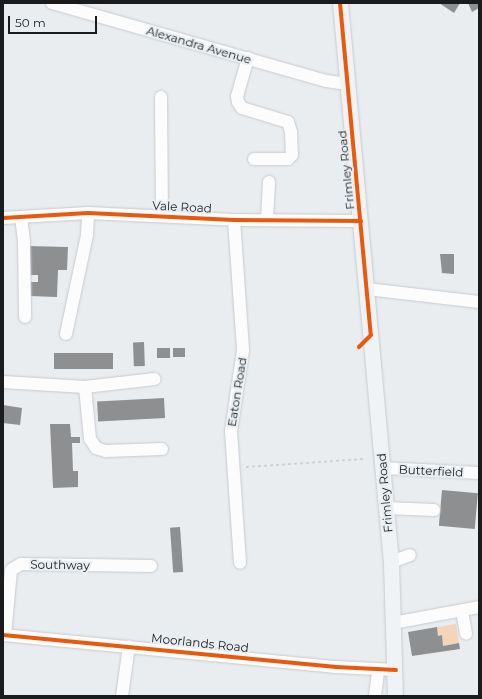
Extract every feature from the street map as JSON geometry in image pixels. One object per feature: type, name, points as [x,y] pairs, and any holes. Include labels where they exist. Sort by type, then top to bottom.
[{"type":"main road","name":"Frimley Road","points":[[340,3],[391,562],[396,670],[395,696]]},
{"type":"street","name":"Alexandra Avenue","points":[[52,3],[326,81],[347,84]]},
{"type":"street","points":[[248,58],[237,96],[238,102],[242,108],[288,122],[291,132],[292,155],[288,159],[254,159]]},
{"type":"street","points":[[161,97],[162,216]]},
{"type":"street","points":[[267,220],[269,182]]},
{"type":"street","points":[[66,334],[87,235],[88,213]]},
{"type":"street","name":"Vale Road","points":[[3,218],[88,213],[234,220],[361,221]]},
{"type":"street","points":[[21,217],[24,242],[25,317]]},
{"type":"street","name":"Eaton Road","points":[[234,220],[243,350],[231,413],[240,564]]},
{"type":"street","points":[[367,289],[479,302]]},
{"type":"street","points":[[3,382],[85,387],[155,379]]},
{"type":"street","points":[[85,387],[90,439],[96,448],[106,451],[162,449]]},
{"type":"street","name":"Butterfield","points":[[382,468],[479,473]]},
{"type":"street","points":[[386,508],[434,510]]},
{"type":"street","points":[[391,562],[410,555]]},
{"type":"street","name":"Southway","points":[[4,635],[11,570],[21,564],[151,566]]},
{"type":"street","points":[[393,623],[479,607]]},
{"type":"street","points":[[462,611],[466,634]]},
{"type":"street","name":"Moorlands Road","points":[[4,635],[378,670],[396,670]]},
{"type":"street","points":[[122,696],[130,646]]},
{"type":"street","points":[[376,696],[378,670]]},
{"type":"path","points":[[234,468],[364,459]]},
{"type":"shaded area","points":[[456,624],[459,643],[443,646],[442,635],[438,636],[437,627]]},
{"type":"building","points":[[439,3],[460,3],[454,13]]},
{"type":"building","points":[[468,3],[479,3],[479,8],[472,12]]},
{"type":"building","points":[[27,246],[68,247],[67,270],[58,270],[57,297],[29,296],[29,282],[38,282],[38,275],[26,275]]},
{"type":"building","points":[[440,254],[454,254],[454,274],[442,273]]},
{"type":"building","points":[[133,342],[144,342],[145,366],[134,366]]},
{"type":"building","points":[[157,348],[170,348],[170,358],[157,358]]},
{"type":"building","points":[[173,348],[185,348],[185,357],[173,357]]},
{"type":"building","points":[[54,353],[113,353],[113,369],[54,369]]},
{"type":"building","points":[[164,398],[165,418],[98,421],[97,402]]},
{"type":"building","points":[[3,405],[22,408],[20,425],[3,423]]},
{"type":"building","points":[[50,424],[70,424],[71,437],[80,437],[80,443],[72,443],[73,471],[78,471],[78,487],[53,488]]},
{"type":"building","points":[[442,490],[478,493],[475,529],[439,526]]},
{"type":"building","points":[[180,527],[183,572],[173,573],[170,528]]},
{"type":"building","points":[[437,627],[438,636],[442,635],[443,646],[459,643],[460,649],[412,656],[408,632]]},
{"type":"cycle path","points":[[340,3],[371,335],[359,347]]},
{"type":"cycle path","points":[[3,218],[88,213],[234,220],[361,221]]},
{"type":"cycle path","points":[[3,635],[336,667],[396,670]]}]
